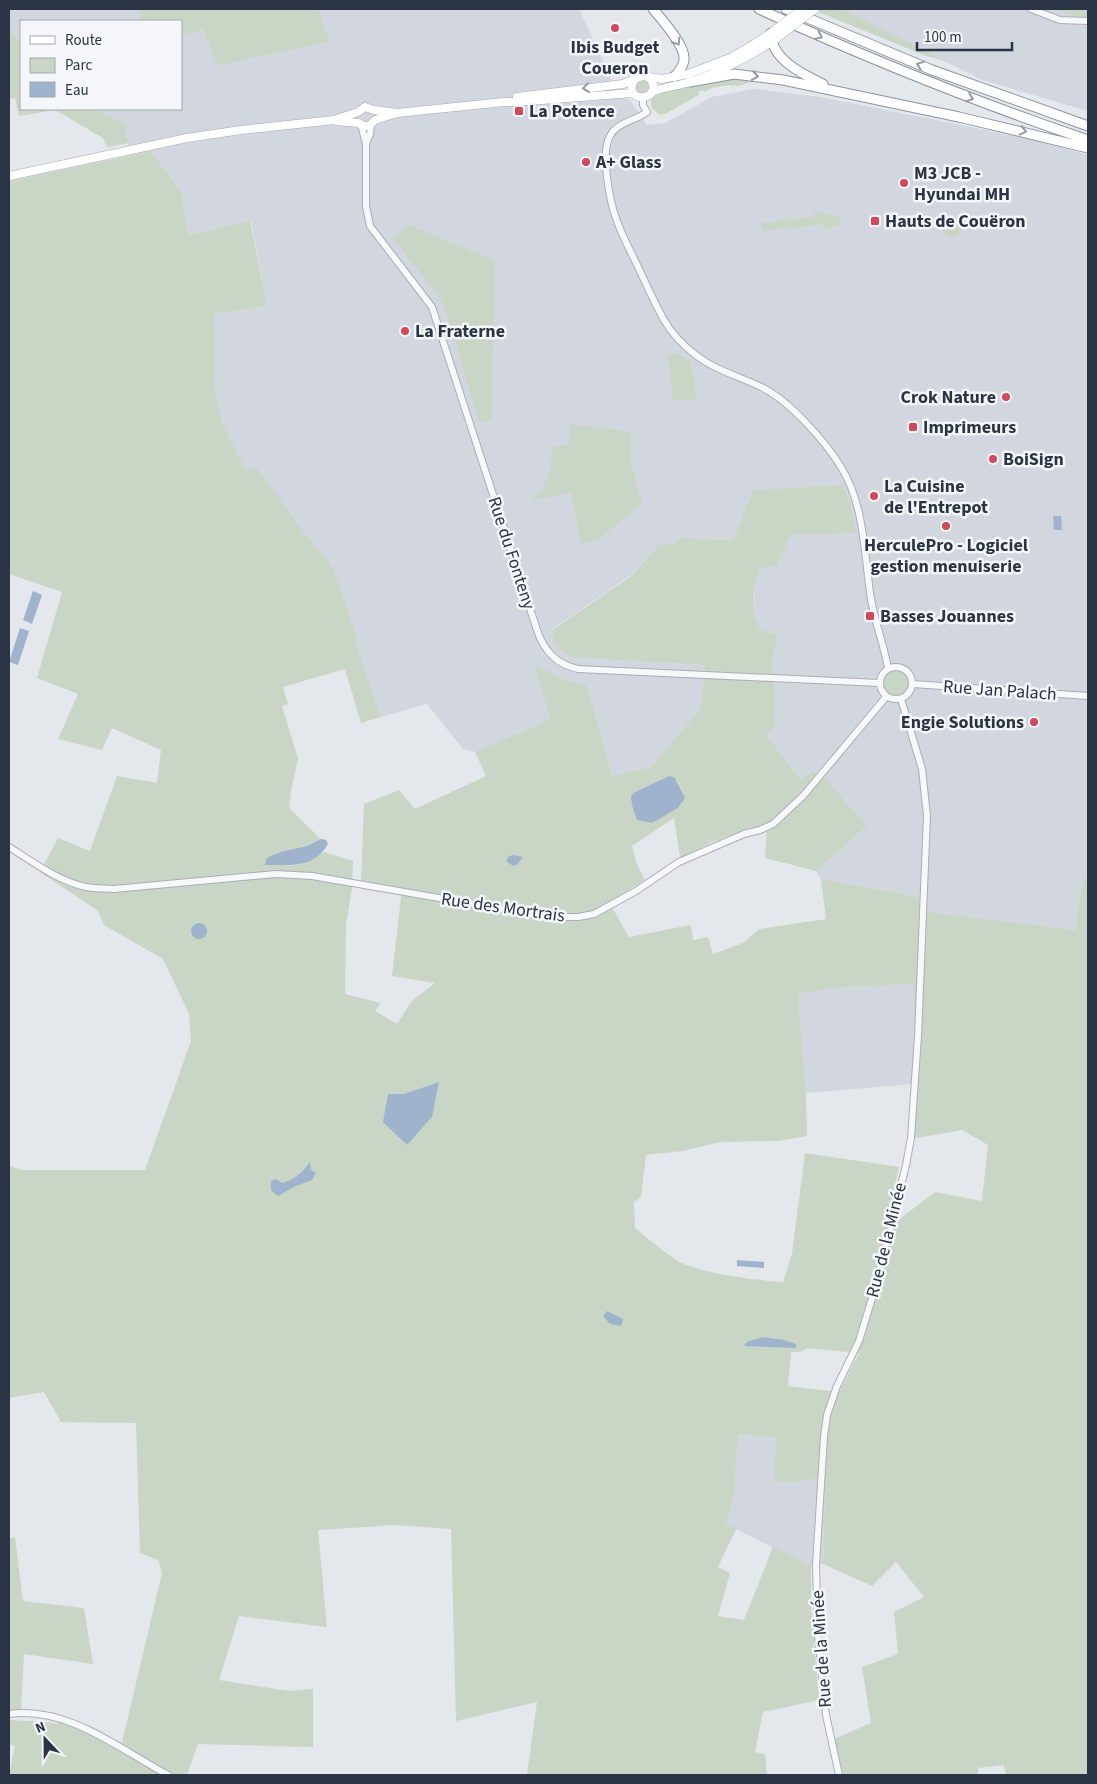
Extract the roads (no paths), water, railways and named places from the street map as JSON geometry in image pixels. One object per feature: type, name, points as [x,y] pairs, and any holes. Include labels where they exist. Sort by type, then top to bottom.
[{"type":"highway","points":[[653,9],[682,50],[684,58],[681,69],[674,77]]},
{"type":"highway","points":[[759,9],[909,74],[1023,118],[1088,140]]},
{"type":"highway","points":[[786,9],[932,70],[1088,126]]},
{"type":"highway","points":[[773,37],[775,50],[790,65],[811,79],[836,91]]},
{"type":"highway","points":[[690,82],[734,74],[783,80],[959,117],[1088,148]]},
{"type":"main road","points":[[504,102],[513,98],[622,84],[642,76],[662,79],[704,69],[773,37],[802,9]]},
{"type":"main road","points":[[9,176],[187,138],[334,120],[358,112],[365,107],[397,113],[504,102],[633,93],[643,98],[652,92],[690,82],[736,63],[815,9]]},
{"type":"main road","points":[[649,78],[653,84],[652,92]]},
{"type":"main road","points":[[633,93],[632,86],[634,80]]},
{"type":"main road","points":[[373,123],[376,115],[374,110]]},
{"type":"main road","points":[[358,112],[357,117],[360,124]]},
{"type":"main road","points":[[334,120],[366,126],[397,113]]},
{"type":"street","points":[[1031,9],[1060,20],[1088,21]]},
{"type":"street","points":[[643,98],[647,112],[641,117],[615,129],[608,141],[606,167],[610,198],[617,222],[661,314],[676,337],[697,356],[722,371],[766,389],[784,401],[812,430],[841,468],[859,514],[871,600],[888,668]]},
{"type":"street","name":"Rue du Fonteny","points":[[366,144],[373,123]]},
{"type":"street","name":"Rue du Fonteny","points":[[360,124],[366,144],[366,206],[370,226],[432,308],[536,630],[548,654],[558,662],[578,670],[879,683]]},
{"type":"street","points":[[888,668],[904,669],[910,675],[913,684],[909,693],[901,699],[896,700],[886,697],[881,691],[879,683],[882,674],[888,668]]},
{"type":"street","name":"Rue Jan Palach","points":[[913,684],[1088,696]]},
{"type":"street","name":"Rue des Mortrais","points":[[9,847],[72,883],[89,888],[114,889],[276,874],[312,876],[549,917],[585,916],[594,914],[636,891],[679,862],[744,834],[773,824],[803,796],[886,697]]},
{"type":"street","name":"Rue de la Minée","points":[[839,1775],[826,1715],[818,1635],[816,1565],[824,1437],[827,1415],[837,1386],[859,1341],[867,1316],[906,1165],[912,1123],[918,1036],[927,816],[922,769],[901,699]]},
{"type":"street","points":[[9,1714],[44,1714],[77,1725],[168,1775]]},
{"type":"water","points":[[1053,516],[1061,516],[1062,530],[1054,530]]},
{"type":"water","points":[[33,591],[42,595],[32,624],[23,620]]},
{"type":"water","points":[[20,628],[29,631],[18,665],[9,662]]},
{"type":"water","points":[[669,776],[674,777],[685,798],[678,808],[652,823],[637,820],[631,796],[635,792]]},
{"type":"water","points":[[321,839],[326,840],[328,844],[316,858],[308,862],[292,865],[265,865],[266,859],[274,855],[304,847]]},
{"type":"water","points":[[509,856],[523,857],[517,865],[513,866],[506,861]]},
{"type":"water","points":[[196,923],[202,923],[207,928],[205,937],[196,939],[191,934],[191,928]]},
{"type":"water","points":[[439,1082],[432,1117],[407,1145],[383,1122],[388,1094],[404,1094]]},
{"type":"water","points":[[310,1162],[311,1170],[316,1173],[312,1180],[278,1196],[271,1190],[271,1181],[276,1179],[282,1183],[290,1180],[301,1173]]},
{"type":"water","points":[[737,1260],[764,1262],[764,1268],[737,1266]]},
{"type":"water","points":[[607,1311],[623,1319],[621,1326],[610,1324],[603,1316]]},
{"type":"water","points":[[762,1337],[784,1340],[796,1344],[796,1348],[744,1346],[747,1342]]},
{"type":"place","name":"Ibis Budget Coueron","points":[[615,28]]},
{"type":"place","name":"La Potence","points":[[519,111]]},
{"type":"place","name":"A+ Glass","points":[[586,162]]},
{"type":"place","name":"M3 JCB - Hyundai MH","points":[[904,183]]},
{"type":"place","name":"Hauts de Couëron","points":[[875,221]]},
{"type":"place","name":"La Fraterne","points":[[405,331]]},
{"type":"place","name":"Crok Nature","points":[[1006,397]]},
{"type":"place","name":"Imprimeurs","points":[[913,427]]},
{"type":"place","name":"BoiSign","points":[[993,459]]},
{"type":"place","name":"La Cuisine de l'Entrepot","points":[[874,496]]},
{"type":"place","name":"HerculePro - Logiciel gestion menuiserie","points":[[946,526]]},
{"type":"place","name":"Basses Jouannes","points":[[870,616]]},
{"type":"place","name":"Engie Solutions","points":[[1034,722]]}]
